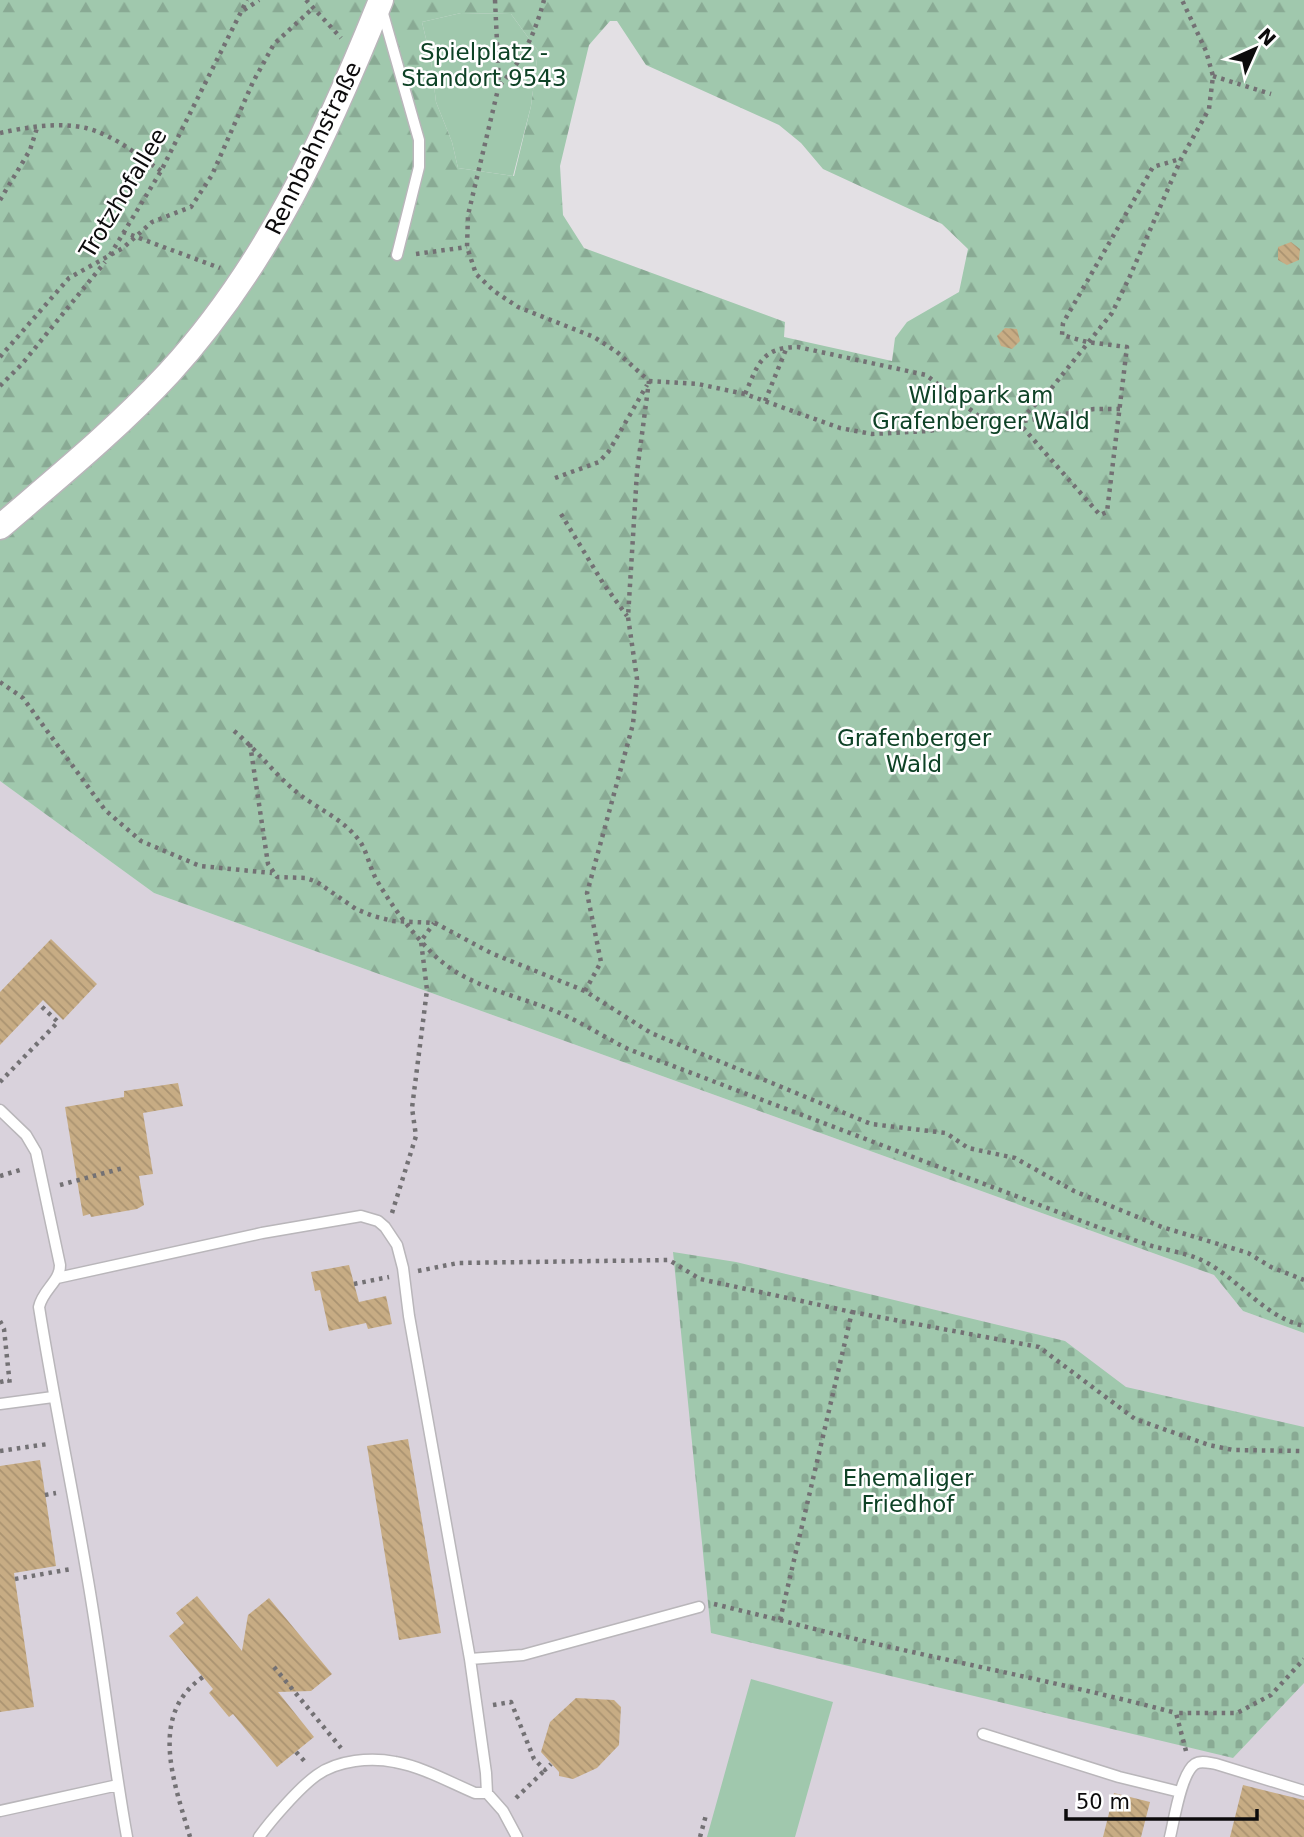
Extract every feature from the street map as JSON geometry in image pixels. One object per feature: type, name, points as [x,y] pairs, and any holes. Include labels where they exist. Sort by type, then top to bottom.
[{"type":"street","name":"Rennbahnstraße","points":[[0,527],[89,450],[169,372],[242,278],[275,230],[299,185],[380,1]]},
{"type":"lane","name":"Rennbahnstraße","points":[[380,1],[419,140],[419,167],[397,255]]},
{"type":"lane","points":[[0,1110],[26,1136],[36,1152],[60,1265],[57,1278],[47,1289],[39,1307],[61,1442],[86,1567],[127,1837]]},
{"type":"lane","points":[[57,1278],[262,1233],[361,1216],[378,1221],[385,1227],[397,1245],[404,1273],[470,1659],[486,1773],[486,1793],[503,1811],[517,1837]]},
{"type":"lane","points":[[0,1404],[53,1396]]},
{"type":"lane","points":[[470,1659],[523,1655],[699,1607]]},
{"type":"lane","points":[[983,1734],[1119,1777],[1180,1792]]},
{"type":"lane","points":[[259,1837],[269,1822],[318,1774],[354,1762],[396,1762],[475,1793],[486,1793]]},
{"type":"lane","points":[[1170,1837],[1180,1792],[1189,1769],[1194,1764],[1216,1764],[1304,1791]]},
{"type":"lane","points":[[0,1811],[118,1785]]},
{"type":"path","name":"Trotzhofallee","points":[[0,386],[22,364],[109,257],[161,172],[247,0]]},
{"type":"path","points":[[243,11],[259,0]]},
{"type":"path","points":[[495,0],[499,85],[468,215],[467,247],[476,274],[494,291],[518,307],[594,337],[618,352],[649,381],[698,384],[745,394],[840,428],[872,434],[929,431],[985,421],[1018,422],[1094,409],[1120,409]]},
{"type":"path","points":[[499,85],[516,67],[527,48],[544,0]]},
{"type":"path","points":[[1018,422],[1050,390],[1112,313],[1181,159],[1209,108],[1213,76],[1206,51],[1182,0]]},
{"type":"path","points":[[0,358],[69,278],[109,257],[152,222],[191,206],[212,175],[253,82],[274,44],[313,8]]},
{"type":"path","points":[[1213,76],[1271,94]]},
{"type":"path","points":[[0,133],[64,125],[87,128],[131,150],[161,172]]},
{"type":"path","points":[[0,200],[30,150],[37,128]]},
{"type":"path","points":[[1018,422],[1100,515],[1107,512],[1127,346],[1087,342],[1062,335],[1063,323],[1153,167],[1181,159]]},
{"type":"path","points":[[123,232],[207,261],[242,278]]},
{"type":"path","points":[[397,255],[467,247]]},
{"type":"path","points":[[745,394],[760,362],[767,354],[787,347],[798,347],[926,375],[985,421]]},
{"type":"path","points":[[765,401],[787,347]]},
{"type":"path","points":[[555,478],[599,462],[609,451],[649,381]]},
{"type":"path","points":[[585,991],[601,962],[587,893],[633,724],[637,679],[628,617],[637,472],[649,381]]},
{"type":"path","points":[[561,514],[603,583],[628,617]]},
{"type":"path","points":[[0,682],[23,698],[105,810],[141,841],[200,866],[272,873]]},
{"type":"path","points":[[234,731],[296,792],[341,823],[361,844],[377,880],[405,922],[433,955],[452,969],[481,985],[562,1014],[628,1049],[1095,1226],[1148,1245],[1198,1258],[1230,1279],[1270,1312],[1304,1326]]},
{"type":"path","points":[[250,744],[268,864],[277,877],[306,878],[317,882],[356,909],[373,916],[405,922],[435,923],[491,953],[585,991],[651,1033],[871,1124],[946,1133],[968,1148],[1015,1158],[1074,1191],[1162,1227],[1248,1253],[1271,1267],[1304,1280]]},
{"type":"path","points":[[385,1227],[416,1136],[412,1108],[427,990],[421,941],[435,923]]},
{"type":"path","points":[[0,1083],[58,1022],[40,1004]]},
{"type":"path","points":[[45,1189],[123,1168]]},
{"type":"path","points":[[354,1284],[458,1263],[669,1261],[700,1279],[1039,1348],[1147,1425],[1233,1450],[1304,1451]]},
{"type":"path","points":[[780,1620],[852,1312]]},
{"type":"path","points":[[0,1321],[4,1329],[12,1402]]},
{"type":"path","points":[[0,1382],[9,1380]]},
{"type":"path","points":[[0,1451],[61,1442]]},
{"type":"path","points":[[15,1579],[86,1567]]},
{"type":"path","points":[[699,1607],[719,1604],[870,1644],[1087,1689],[1176,1713],[1237,1713],[1271,1695],[1304,1660]]},
{"type":"path","points":[[274,1667],[354,1762]]},
{"type":"path","points":[[190,1837],[170,1768],[171,1723],[177,1702],[185,1691],[203,1677]]},
{"type":"path","points":[[475,1708],[511,1702],[534,1759],[545,1770]]},
{"type":"path","points":[[1176,1713],[1189,1769]]},
{"type":"path","points":[[503,1811],[551,1764]]},
{"type":"path","points":[[701,1837],[706,1815]]},
{"type":"path","points":[[703,1828],[709,1831]]},
{"type":"shaded area","points":[[0,781],[154,893],[1214,1275],[1243,1311],[1304,1333],[1304,1837],[0,1837]]},
{"type":"green space","name":"Grafenberger Wald","points":[[0,0],[1304,0],[1304,1333],[1243,1311],[1214,1275],[154,893],[0,781]],"holes":[[[461,13],[511,14],[538,51],[531,106],[514,176],[458,168],[452,142],[436,102],[431,60],[422,22]],[[610,21],[617,21],[646,65],[779,125],[801,143],[823,169],[942,224],[968,249],[959,292],[907,322],[895,338],[892,361],[784,337],[785,322],[584,248],[563,215],[560,166],[589,45]]]},
{"type":"green space","name":"Spielplatz - Standort 9543","points":[[461,13],[511,14],[538,51],[531,106],[513,176],[458,168],[452,142],[436,102],[431,60],[422,22]]},
{"type":"green space","name":"Ehemaliger Friedhof","points":[[673,1252],[736,1262],[1065,1341],[1126,1387],[1304,1427],[1304,1683],[1233,1758],[711,1633]]},
{"type":"green space","points":[[751,1679],[833,1702],[795,1837],[707,1837]]},
{"type":"building","points":[[1291,242],[1300,249],[1299,260],[1287,265],[1278,260],[1278,247]]},
{"type":"building","points":[[1005,328],[1017,329],[1020,341],[1012,349],[1001,346],[997,336]]},
{"type":"building","points":[[51,939],[97,984],[63,1020],[43,1000],[0,1045],[0,992]]},
{"type":"building","points":[[178,1083],[183,1106],[143,1113],[153,1174],[139,1176],[144,1205],[137,1209],[83,1216],[65,1107],[124,1097],[124,1091]]},
{"type":"building","points":[[349,1265],[359,1302],[386,1296],[392,1324],[368,1329],[366,1323],[329,1331],[320,1290],[315,1291],[311,1272]]},
{"type":"building","points":[[408,1439],[441,1633],[399,1640],[367,1446]]},
{"type":"building","points":[[40,1460],[56,1566],[14,1573],[34,1707],[0,1712],[0,1466]]},
{"type":"building","points":[[197,1596],[242,1651],[248,1615],[269,1598],[332,1674],[311,1691],[278,1692],[314,1737],[277,1767],[233,1714],[229,1717],[209,1693],[213,1689],[169,1636],[184,1623],[176,1613]]},
{"type":"building","points":[[576,1698],[614,1700],[621,1707],[619,1745],[597,1768],[573,1779],[559,1776],[559,1772],[541,1752],[550,1722]]},
{"type":"building","points":[[1243,1785],[1304,1800],[1304,1837],[1230,1837]]},
{"type":"building","points":[[1114,1793],[1150,1802],[1141,1837],[1103,1837]]},
{"type":"park label","name":"Wildpark am Grafenberger Wald","points":[[981,408]]}]
